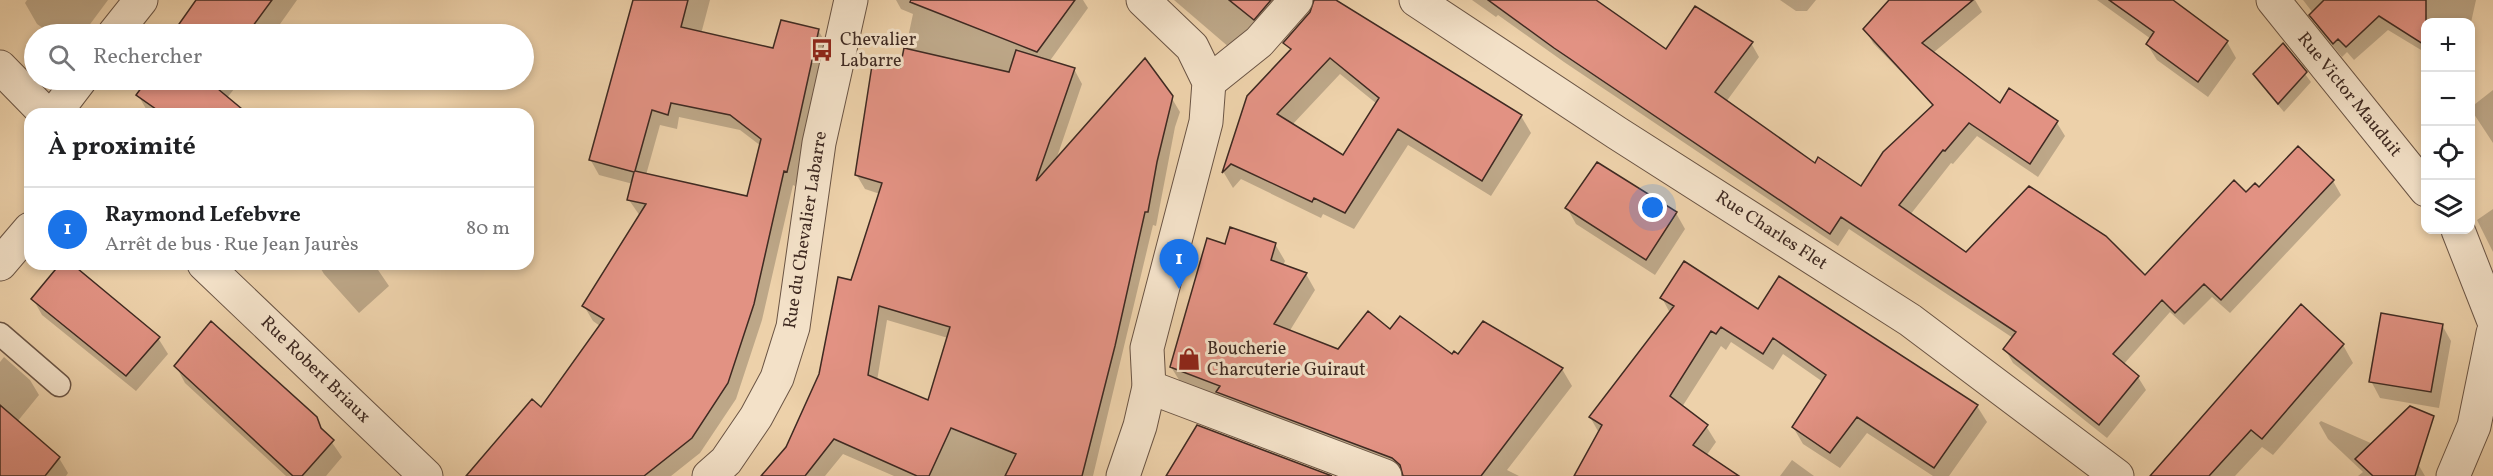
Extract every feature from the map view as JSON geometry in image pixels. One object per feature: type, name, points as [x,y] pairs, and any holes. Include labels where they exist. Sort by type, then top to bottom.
[{"type":"street","points":[[122,24],[141,0]]},
{"type":"street","name":"Rue du Chevalier Labarre","points":[[709,476],[726,461],[756,417],[777,378],[793,327],[819,143],[851,0]]},
{"type":"street","points":[[1123,476],[1140,426],[1149,387],[1147,348],[1206,122],[1209,82],[1192,47],[1143,0]]},
{"type":"street","points":[[1209,82],[1259,42],[1296,0]]},
{"type":"street","name":"Rue Charles Flet","points":[[1416,0],[1617,133],[1910,320],[2117,476]]},
{"type":"street","name":"Rue Victor Mauduit","points":[[2273,0],[2421,184]]},
{"type":"street","points":[[0,67],[40,108]]},
{"type":"street","points":[[59,108],[72,90]]},
{"type":"street","points":[[2460,234],[2493,319]]},
{"type":"street","points":[[0,264],[24,236]]},
{"type":"street","name":"Rue Robert Briaux","points":[[210,270],[426,476]]},
{"type":"street","points":[[2453,476],[2474,426],[2493,333]]},
{"type":"street","points":[[1149,387],[1384,476]]},
{"type":"lane","points":[[0,334],[59,385]]},
{"type":"building","points":[[196,0],[272,0],[254,24],[179,24]]},
{"type":"building","points":[[633,0],[688,0],[681,27],[773,48],[781,20],[819,29],[793,147],[787,172],[784,171],[754,304],[728,383],[692,438],[644,476],[466,476],[532,399],[541,407],[604,319],[582,306],[646,204],[627,200],[634,172],[589,160]],"holes":[[[671,103],[730,115],[761,139],[747,196],[635,171],[652,110],[668,115]]]},
{"type":"building","points":[[911,0],[1075,0],[1037,52],[910,2]]},
{"type":"building","points":[[1229,0],[1271,0],[1254,20]]},
{"type":"building","points":[[1314,0],[1336,0],[1522,115],[1482,181],[1398,129],[1345,213],[1314,198],[1312,202],[1231,164],[1222,173],[1247,96],[1291,49],[1283,43],[1310,12]],"holes":[[[1330,58],[1379,98],[1343,155],[1277,114]]]},
{"type":"building","points":[[1488,0],[1596,0],[1666,49],[1695,6],[1753,42],[1715,92],[1815,163],[1818,157],[1861,186],[1883,152],[1933,105],[1863,29],[1889,0],[1973,0],[1922,43],[2000,103],[2009,88],[2058,121],[2030,164],[1969,123],[1945,151],[1943,150],[1899,205],[1966,252],[2029,186],[2106,236],[2145,275],[2234,180],[2246,192],[2255,183],[2259,187],[2298,146],[2334,180],[2221,300],[2204,284],[2175,313],[2162,300],[2113,354],[2139,376],[2099,425],[2003,349],[2016,332],[1841,217],[1830,234],[1554,48]]},
{"type":"building","points":[[2109,0],[2173,0],[2228,41],[2198,82],[2146,44],[2154,32]]},
{"type":"building","points":[[2324,0],[2426,0],[2426,18],[2421,18],[2421,43],[2379,16],[2346,47],[2338,39],[2333,44],[2309,15]]},
{"type":"building","points":[[2283,43],[2307,72],[2278,104],[2253,74]]},
{"type":"building","points":[[904,48],[1009,72],[1016,50],[1075,68],[1036,181],[1145,58],[1173,96],[1148,212],[1145,212],[1115,346],[1082,476],[1005,476],[1016,454],[951,428],[929,476],[917,476],[834,439],[805,476],[761,476],[786,447],[819,374],[838,277],[851,280],[882,183],[855,175],[873,59],[900,68]],"holes":[[[879,306],[950,327],[928,400],[868,375]]]},
{"type":"building","points":[[140,90],[219,90],[241,108],[154,108],[136,95]]},
{"type":"building","points":[[1597,162],[1677,212],[1646,260],[1565,208]]},
{"type":"building","points":[[1230,227],[1276,243],[1271,260],[1307,273],[1274,324],[1338,349],[1368,311],[1390,329],[1400,316],[1452,354],[1454,351],[1458,354],[1483,321],[1563,368],[1481,476],[1403,476],[1400,465],[1392,458],[1216,392],[1220,386],[1170,367],[1207,238],[1225,244]]},
{"type":"building","points":[[1684,261],[1758,309],[1779,276],[1978,405],[1934,468],[1857,417],[1830,453],[1792,427],[1826,375],[1773,338],[1763,354],[1721,327],[1716,334],[1711,331],[1670,396],[1708,425],[1693,445],[1739,476],[1574,476],[1602,425],[1589,417],[1674,306],[1660,298]]},
{"type":"building","points":[[55,270],[79,270],[160,337],[126,376],[31,299]]},
{"type":"building","points":[[2301,304],[2344,344],[2262,439],[2251,430],[2209,476],[2150,476]]},
{"type":"building","points":[[2381,313],[2443,324],[2431,392],[2369,382]]},
{"type":"building","points":[[211,321],[317,417],[321,428],[334,440],[302,476],[293,476],[174,366]]},
{"type":"building","points":[[0,405],[60,457],[45,476],[0,476]]},
{"type":"building","points":[[2410,406],[2434,416],[2415,476],[2373,476],[2355,459]]},
{"type":"building","points":[[1197,425],[1332,476],[1166,476]]},
{"type":"place","name":"Chevalier Labarre","points":[[822,50]]},
{"type":"place","name":"Raymond Lefebvre","points":[[1179,289]]},
{"type":"place","name":"Boucherie Charcuterie Guiraut","points":[[1189,359]]}]
